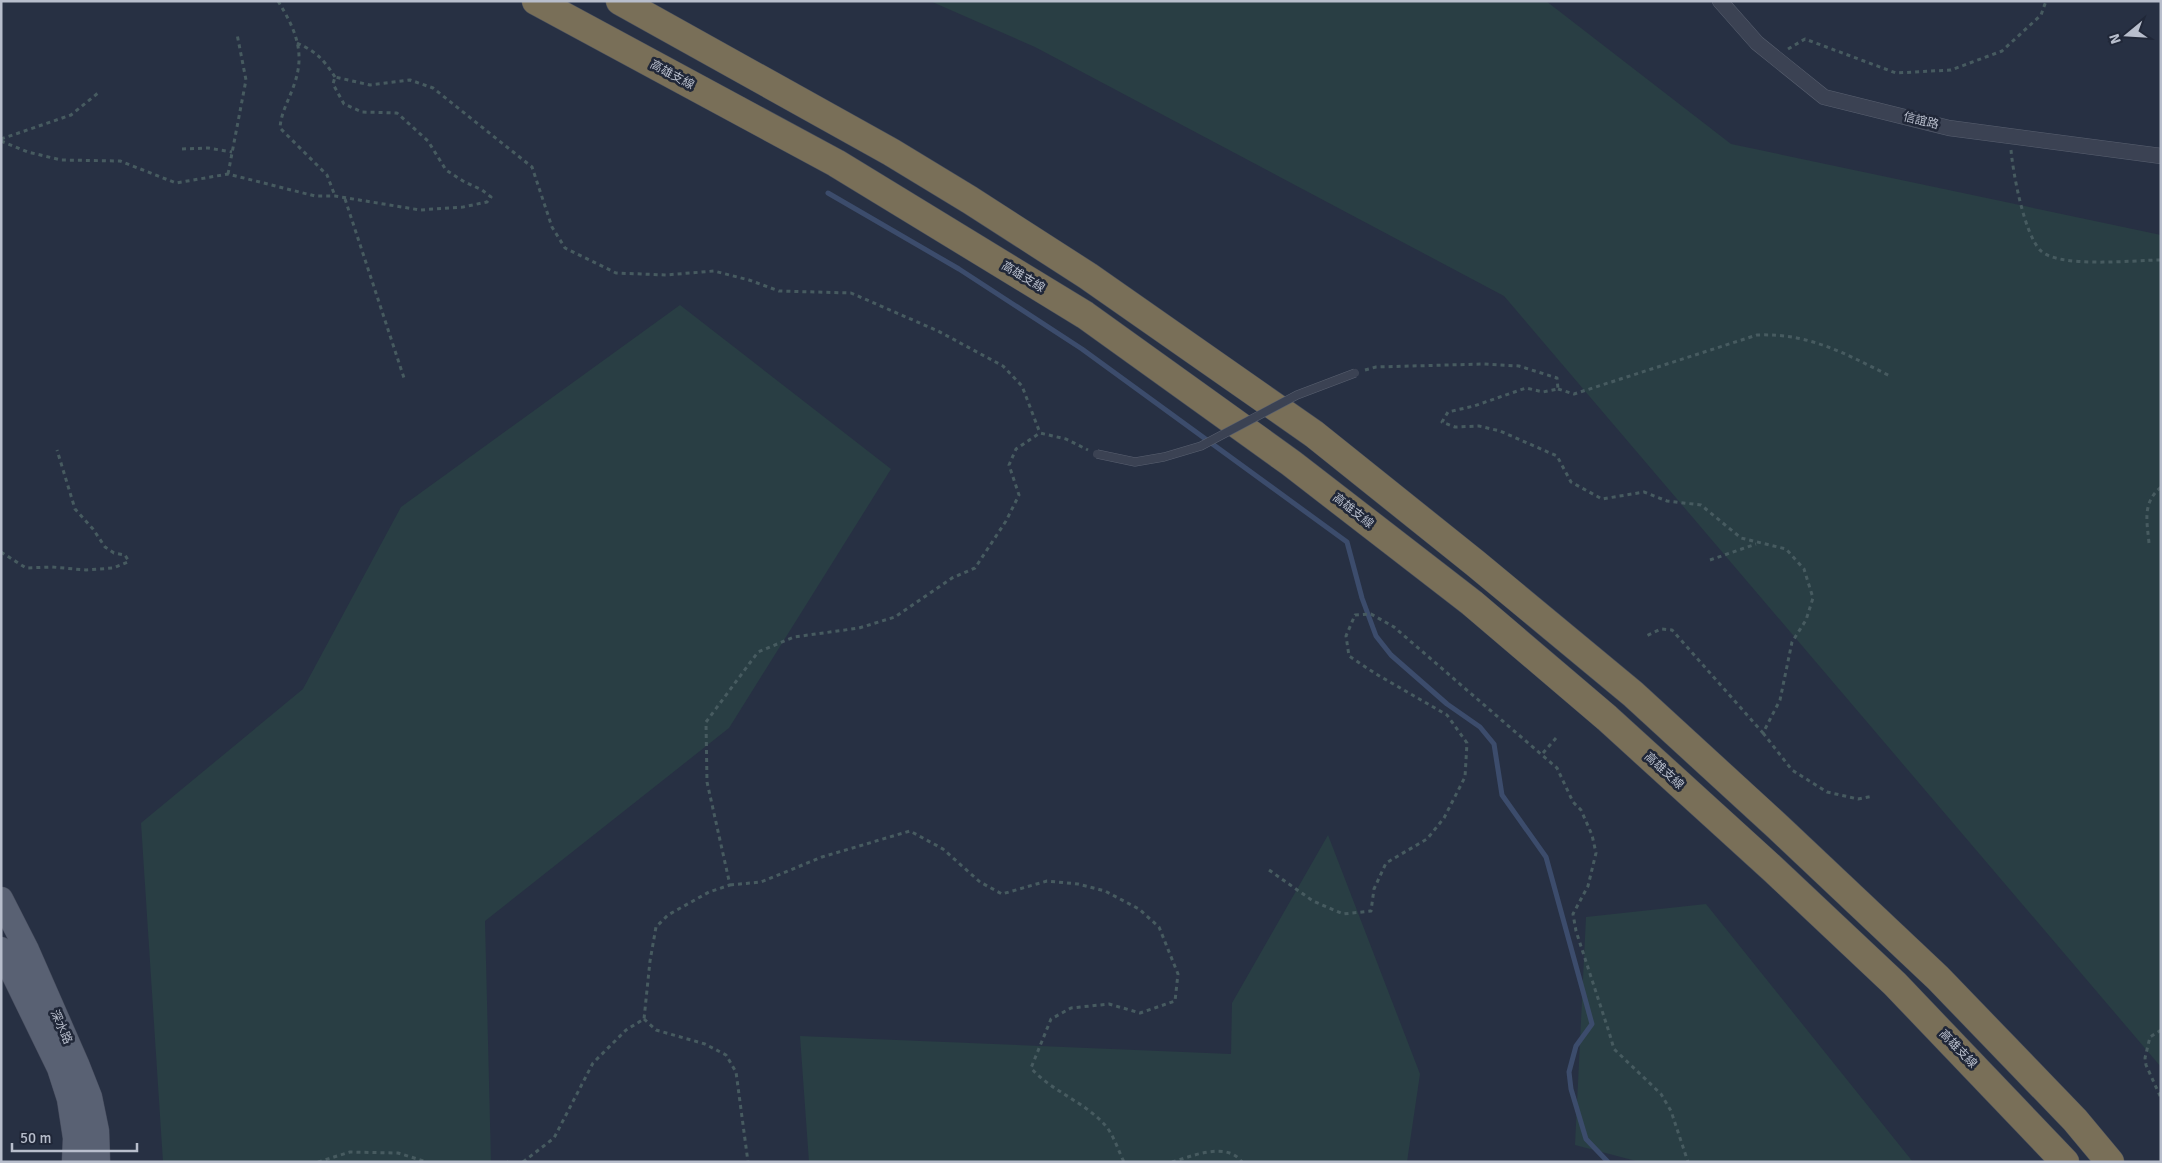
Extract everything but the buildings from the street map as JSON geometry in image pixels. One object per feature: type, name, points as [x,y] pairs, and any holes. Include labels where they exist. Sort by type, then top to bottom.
[{"type":"highway","name":"高雄支線","points":[[536,1],[836,163],[1077,310],[1291,463],[1472,603],[1614,725],[1775,871],[1895,984],[2065,1162]]},
{"type":"highway","points":[[620,1],[891,152],[970,200],[1088,276],[1314,434],[1483,569],[1640,701],[1938,978],[2075,1120],[2110,1162]]},
{"type":"main road","name":"深水路","points":[[1,899],[27,950],[90,1097],[97,1132],[98,1162]]},
{"type":"main road","name":"深水路","points":[[1,949],[59,1068],[69,1099],[75,1138],[74,1162]]},
{"type":"street","name":"信誼路","points":[[1720,1],[1757,43],[1824,97],[1949,128],[2161,156]]},
{"type":"lane","points":[[1097,454],[1135,462],[1164,457],[1201,446],[1297,394],[1355,373]]},
{"type":"path","points":[[278,1],[287,17],[301,56],[294,84],[280,115],[280,128],[327,175],[335,196]]},
{"type":"path","points":[[1774,57],[1805,39],[1896,73],[1951,70],[2002,51],[2041,16],[2046,1]]},
{"type":"path","points":[[228,174],[246,80],[237,34]]},
{"type":"path","points":[[297,43],[313,50],[335,76],[370,85],[410,80],[433,88],[532,166],[552,227],[565,248],[616,274],[666,275],[714,271],[749,280],[779,291],[851,293],[938,331],[1003,366],[1022,386],[1040,433]]},
{"type":"path","points":[[1,140],[28,152],[61,160],[120,161],[176,183],[228,174],[315,196],[335,196],[420,210],[463,207],[487,202],[491,197],[482,190],[463,182],[446,170],[428,141],[397,113],[362,112],[344,104],[333,84],[335,76]]},
{"type":"path","points":[[1,140],[71,115],[98,93]]},
{"type":"path","points":[[2010,137],[2016,182],[2031,237],[2040,250],[2058,260],[2086,262],[2161,260]]},
{"type":"path","points":[[182,149],[208,148],[232,152]]},
{"type":"path","points":[[345,199],[404,378]]},
{"type":"path","points":[[1763,733],[1780,700],[1792,642],[1806,620],[1813,598],[1804,569],[1786,549],[1741,538],[1701,504],[1667,501],[1644,492],[1602,498],[1571,482],[1557,456],[1500,431],[1479,426],[1455,427],[1442,422],[1448,412],[1474,406],[1526,388],[1543,392],[1558,389],[1574,394],[1757,334],[1778,334],[1831,346],[1890,376]]},
{"type":"path","points":[[1355,373],[1376,367],[1483,364],[1519,366],[1557,378],[1558,389]]},
{"type":"path","points":[[730,885],[707,782],[706,722],[758,652],[794,637],[822,631],[859,628],[895,617],[952,578],[975,568],[1006,521],[1019,495],[1009,465],[1016,449],[1040,433],[1066,440],[1097,454]]},
{"type":"path","points":[[1,552],[26,568],[52,567],[86,570],[112,568],[128,562],[125,555],[105,547],[94,529],[75,509],[57,450]]},
{"type":"path","points":[[2149,543],[2146,511],[2156,492],[2161,487]]},
{"type":"path","points":[[1710,560],[1757,543]]},
{"type":"path","points":[[1269,870],[1312,901],[1343,914],[1371,911],[1374,889],[1386,863],[1427,839],[1444,818],[1464,777],[1467,743],[1447,715],[1349,656],[1346,636],[1355,615],[1371,614],[1394,627],[1557,768],[1574,802],[1581,810],[1592,835],[1596,854],[1588,886],[1573,914],[1576,931],[1614,1049],[1661,1094],[1671,1111],[1688,1162]]},
{"type":"path","points":[[1646,636],[1661,629],[1672,630],[1763,733],[1792,770],[1827,792],[1858,799],[1873,796]]},
{"type":"path","points":[[1543,754],[1556,738]]},
{"type":"path","points":[[644,1019],[650,961],[656,927],[668,915],[709,892],[730,885],[761,882],[822,857],[910,831],[943,849],[980,882],[1002,894],[1047,881],[1105,890],[1138,909],[1159,927],[1178,974],[1175,1001],[1140,1013],[1109,1004],[1071,1008],[1051,1019],[1031,1068],[1038,1076],[1092,1113],[1106,1125],[1124,1162]]},
{"type":"path","points":[[523,1162],[554,1138],[593,1063],[626,1030],[644,1019]]},
{"type":"path","points":[[644,1019],[656,1030],[705,1044],[726,1055],[736,1072],[748,1162]]},
{"type":"path","points":[[2161,1030],[2150,1037],[2144,1058],[2161,1098]]},
{"type":"path","points":[[1172,1162],[1211,1150],[1238,1156],[1242,1162]]},
{"type":"path","points":[[318,1162],[350,1152],[398,1153],[427,1162]]},
{"type":"green space","points":[[930,1],[1546,1],[1731,144],[2161,235],[2161,1067],[1504,296],[1035,47]]},
{"type":"green space","points":[[680,305],[891,469],[729,728],[485,921],[491,1162],[163,1162],[141,823],[303,689],[401,507]]},
{"type":"green space","points":[[1328,835],[1420,1074],[1407,1162],[809,1162],[800,1036],[1231,1054],[1232,1003]]},
{"type":"green space","points":[[1706,904],[1913,1162],[1640,1162],[1575,1145],[1586,917]]},
{"type":"waterway","points":[[828,193],[959,269],[1082,349],[1347,542],[1362,598],[1376,636],[1391,655],[1447,704],[1480,727],[1494,744],[1502,795],[1546,857],[1592,1024],[1576,1046],[1569,1072],[1571,1089],[1586,1139],[1608,1162]]}]
